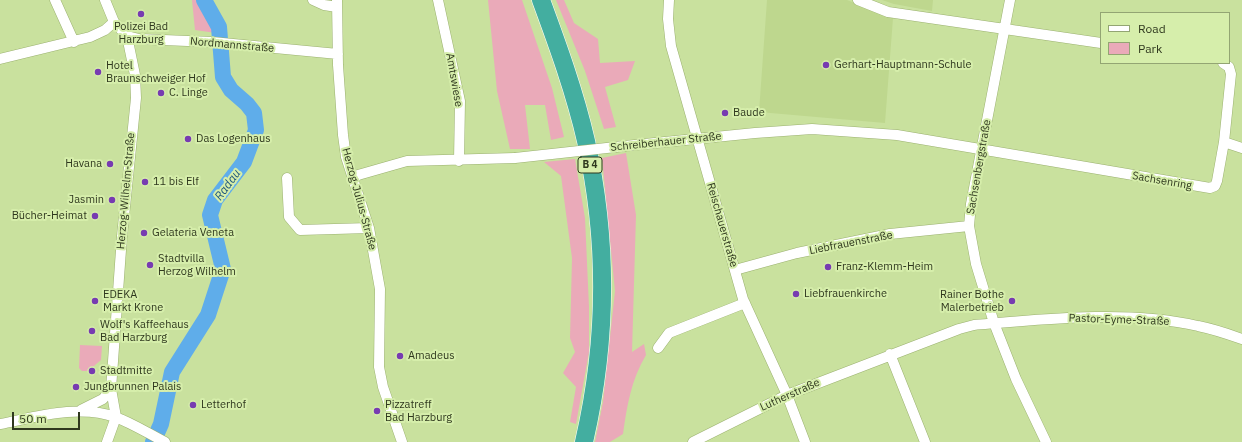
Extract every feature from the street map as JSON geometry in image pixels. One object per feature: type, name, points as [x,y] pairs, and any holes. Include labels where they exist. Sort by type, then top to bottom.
[{"type":"highway","name":"B 4","points":[[541,0],[563,62],[581,121],[595,191],[600,235],[602,284],[600,337],[593,397],[584,442]]},
{"type":"street","points":[[55,0],[74,42]]},
{"type":"street","points":[[105,0],[114,22],[127,36]]},
{"type":"street","points":[[313,0],[324,5],[337,3]]},
{"type":"street","name":"Amtswiese","points":[[438,0],[460,101],[459,161]]},
{"type":"street","name":"Reischauerstraße","points":[[669,0],[668,19],[671,46],[745,303],[787,395],[805,442]]},
{"type":"street","points":[[858,0],[888,12],[1100,43]]},
{"type":"street","name":"Sachsenbergstraße","points":[[1010,0],[1003,28],[981,148],[969,226],[976,264],[994,324],[1016,379],[1046,442]]},
{"type":"street","name":"Herzog-Julius-Straße","points":[[337,3],[338,54],[343,135],[346,157],[369,228],[380,289],[379,367],[383,388],[402,442]]},
{"type":"street","points":[[0,59],[74,42],[105,30],[114,22]]},
{"type":"street","name":"Nordmannstraße","points":[[127,36],[139,39],[212,42],[338,54]]},
{"type":"street","name":"Herzog-Wilhelm-Straße","points":[[107,442],[116,417],[111,389],[122,236],[136,98],[135,75],[127,36]]},
{"type":"street","name":"Sachsenring","points":[[981,148],[1206,189],[1215,186],[1224,142],[1231,74],[1229,67],[1224,64]]},
{"type":"street","name":"Schreiberhauer Straße","points":[[353,180],[358,175],[407,161],[459,161],[515,158],[755,133],[812,129],[897,135],[981,148]]},
{"type":"street","points":[[1224,142],[1242,148]]},
{"type":"street","points":[[287,178],[289,217],[300,230],[369,228]]},
{"type":"street","name":"Liebfrauenstraße","points":[[735,270],[797,253],[890,234],[969,226]]},
{"type":"street","points":[[658,348],[669,333],[745,303]]},
{"type":"street","name":"Pastor-Eyme-Straße","points":[[890,354],[959,328],[1067,318],[1137,319],[1200,326],[1242,339]]},
{"type":"street","points":[[890,354],[925,442]]},
{"type":"street","name":"Lutherstraße","points":[[693,442],[787,395],[890,354]]},
{"type":"street","points":[[77,411],[103,399],[111,389]]},
{"type":"street","points":[[0,424],[77,411],[93,412],[116,417],[158,439]]},
{"type":"shaded area","name":"Gerhart-Hauptmann-Schule","points":[[767,0],[847,0],[893,18],[885,123],[759,112]]},
{"type":"shaded area","points":[[882,0],[933,0],[932,11],[894,4]]},
{"type":"green space","points":[[192,0],[211,0],[222,24],[223,34],[195,30]]},
{"type":"green space","points":[[488,0],[522,0],[552,88],[564,137],[551,140],[545,105],[525,105],[530,149],[510,149],[497,91]]},
{"type":"green space","points":[[556,0],[564,0],[574,23],[598,39],[600,63],[635,61],[628,80],[605,87],[616,127],[604,129],[585,71]]},
{"type":"green space","points":[[626,153],[636,215],[632,352],[644,344],[646,355],[633,384],[623,434],[610,442],[595,442],[603,402],[615,291],[602,158]]},
{"type":"green space","points":[[575,159],[585,218],[589,307],[589,352],[576,424],[570,422],[576,387],[563,373],[575,352],[570,338],[572,258],[561,176],[544,162]]},
{"type":"green space","points":[[80,345],[102,346],[101,360],[88,371],[82,371],[79,368]]},
{"type":"waterway","name":"Radau","points":[[153,442],[161,424],[172,372],[208,315],[223,269],[210,215],[215,200],[244,162],[256,130],[254,113],[247,104],[231,90],[223,77],[219,27],[204,0]]},
{"type":"place","name":"Polizei Bad Harzburg","points":[[141,14]]},
{"type":"place","name":"Gerhart-Hauptmann-Schule","points":[[826,65]]},
{"type":"place","name":"Hotel Braunschweiger Hof","points":[[98,72]]},
{"type":"place","name":"C. Linge","points":[[161,93]]},
{"type":"place","name":"Baude","points":[[725,113]]},
{"type":"place","name":"Das Logenhaus","points":[[188,139]]},
{"type":"place","name":"Havana","points":[[110,164]]},
{"type":"place","name":"11 bis Elf","points":[[145,182]]},
{"type":"place","name":"Jasmin","points":[[112,200]]},
{"type":"place","name":"Bücher-Heimat","points":[[95,216]]},
{"type":"place","name":"Gelateria Veneta","points":[[144,233]]},
{"type":"place","name":"Stadtvilla Herzog Wilhelm","points":[[150,265]]},
{"type":"place","name":"Franz-Klemm-Heim","points":[[828,267]]},
{"type":"place","name":"Liebfrauenkirche","points":[[796,294]]},
{"type":"place","name":"EDEKA Markt Krone","points":[[95,301]]},
{"type":"place","name":"Rainer Bothe Malerbetrieb","points":[[1012,301]]},
{"type":"place","name":"Wolf's Kaffeehaus Bad Harzburg","points":[[92,331]]},
{"type":"place","name":"Amadeus","points":[[400,356]]},
{"type":"place","name":"Stadtmitte","points":[[92,371]]},
{"type":"place","name":"Jungbrunnen Palais","points":[[76,387]]},
{"type":"place","name":"Letterhof","points":[[193,405]]},
{"type":"place","name":"Pizzatreff Bad Harzburg","points":[[377,411]]}]
